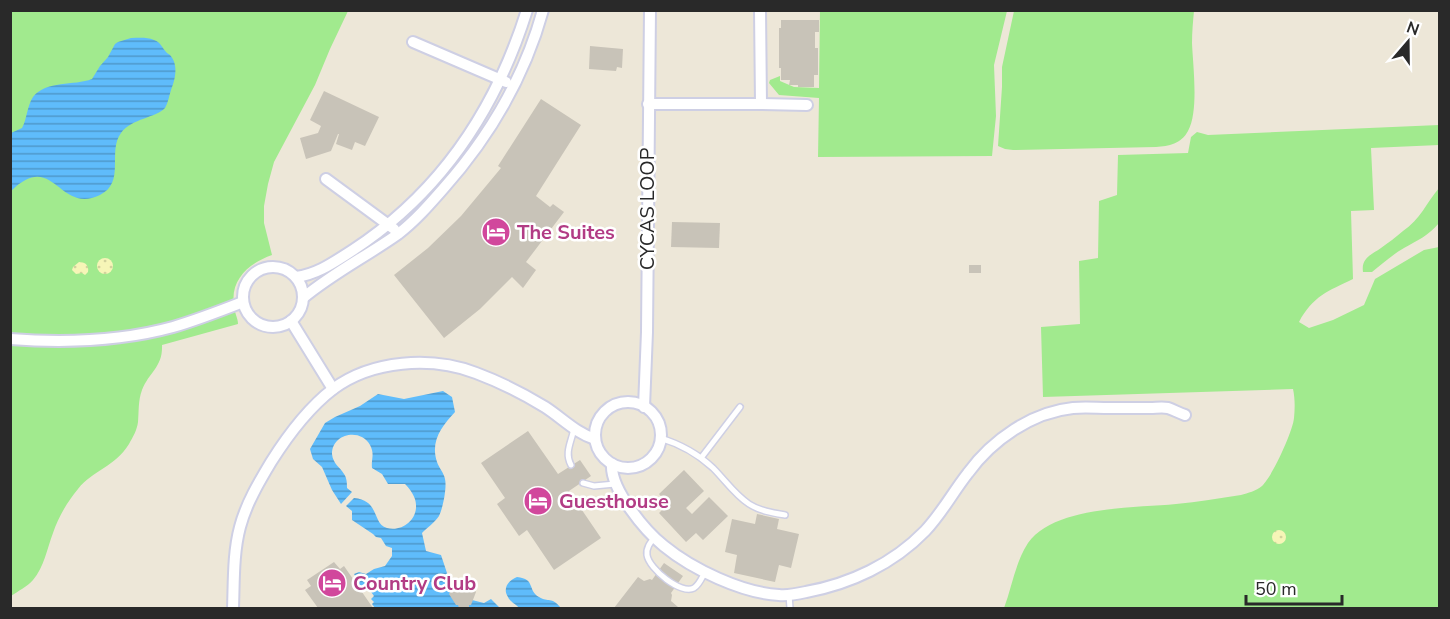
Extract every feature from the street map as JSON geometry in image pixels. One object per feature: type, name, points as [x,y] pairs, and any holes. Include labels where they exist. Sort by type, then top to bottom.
[{"type":"street","points":[[296,277],[305,276],[324,268],[368,240],[389,225],[420,196],[453,157],[482,116],[501,80],[527,10]]},
{"type":"street","points":[[303,298],[339,271],[399,233],[426,208],[469,159],[515,86],[543,10]]},
{"type":"street","name":"CYCAS LOOP","points":[[644,407],[650,10]]},
{"type":"street","points":[[760,10],[761,104]]},
{"type":"street","points":[[413,42],[515,86]]},
{"type":"street","points":[[648,104],[807,105]]},
{"type":"street","points":[[326,179],[399,233]]},
{"type":"street","points":[[269,267],[279,267],[296,277],[303,290],[303,298],[302,307],[291,321],[282,326],[272,327],[253,320],[243,302],[243,292],[252,275],[269,267]]},
{"type":"street","points":[[10,339],[45,341],[133,335],[171,327],[243,302]]},
{"type":"street","points":[[291,321],[333,389]]},
{"type":"street","points":[[233,609],[236,543],[249,503],[265,472],[302,417],[333,389],[351,378],[388,366],[413,363],[446,365],[476,373],[524,394],[586,436],[595,439]]},
{"type":"street","points":[[624,403],[644,407],[656,419],[660,427],[660,438],[660,445],[649,461],[631,468],[621,468],[603,457],[595,439],[596,428],[606,411],[624,403]]},
{"type":"street","points":[[612,464],[615,484],[638,520],[654,538],[676,556],[705,572],[749,590],[789,595],[823,589],[843,582],[868,572],[893,558],[924,532],[938,516],[966,475],[987,450],[1008,434],[1039,416],[1073,408],[1166,408],[1185,415]]},
{"type":"lane","points":[[700,458],[740,407]]},
{"type":"lane","points":[[571,465],[568,450],[574,428]]},
{"type":"lane","points":[[660,438],[678,444],[700,458],[751,505],[785,515]]},
{"type":"lane","points":[[583,483],[594,486],[615,484]]},
{"type":"lane","points":[[654,538],[647,549],[649,561],[657,572],[676,585],[684,590],[694,588],[705,572]]},
{"type":"lane","points":[[789,595],[790,609]]},
{"type":"green space","points":[[11,11],[348,11],[315,85],[274,162],[264,206],[264,223],[272,255],[249,268],[238,280],[235,288],[234,308],[238,324],[162,345],[158,364],[142,390],[137,425],[129,444],[117,458],[90,477],[74,494],[57,522],[37,575],[28,585],[11,596]]},
{"type":"green space","points":[[820,11],[1007,11],[994,65],[996,116],[992,156],[818,157],[819,98],[779,95],[769,83],[770,80],[780,76],[780,81],[794,87],[819,88]]},
{"type":"green space","points":[[1014,11],[1194,11],[1192,43],[1194,100],[1188,131],[1174,144],[1156,147],[1013,150],[998,146],[1002,67]]},
{"type":"green space","points":[[1439,125],[1439,145],[1371,148],[1374,210],[1351,211],[1353,279],[1316,300],[1299,322],[1309,328],[1333,320],[1364,305],[1375,279],[1424,250],[1439,247],[1439,608],[1004,608],[1024,551],[1028,543],[1040,531],[1075,515],[1096,511],[1192,502],[1255,491],[1262,486],[1271,473],[1293,424],[1295,407],[1293,389],[1043,397],[1041,327],[1080,324],[1079,261],[1098,258],[1099,201],[1117,195],[1118,155],[1188,153],[1191,137],[1197,132],[1208,135]]},
{"type":"green space","points":[[1439,188],[1439,223],[1427,235],[1395,254],[1372,272],[1363,272],[1364,263],[1368,257],[1409,227]]},
{"type":"sand","points":[[105,258],[113,266],[105,274],[97,266]]},
{"type":"sand","points":[[79,262],[87,266],[88,272],[85,275],[76,274],[72,270]]},
{"type":"sand","points":[[1279,530],[1284,532],[1286,537],[1284,542],[1279,544],[1274,542],[1272,537],[1274,532]]},
{"type":"water","points":[[131,38],[149,38],[158,42],[175,63],[175,77],[165,108],[131,124],[121,133],[115,149],[114,175],[108,189],[100,195],[86,199],[74,197],[47,179],[37,177],[25,180],[11,191],[11,133],[22,128],[33,97],[45,88],[92,79],[115,44]]},
{"type":"water","points":[[443,391],[452,397],[455,412],[438,434],[436,441],[435,454],[444,477],[445,492],[439,516],[422,533],[426,551],[441,555],[448,576],[472,600],[484,603],[491,599],[500,608],[375,608],[371,599],[374,596],[366,585],[361,588],[354,574],[359,572],[366,574],[385,566],[392,556],[392,548],[386,546],[381,538],[352,520],[352,511],[346,506],[354,498],[362,500],[372,507],[382,526],[393,529],[408,524],[411,520],[416,510],[414,496],[405,484],[388,484],[382,474],[372,468],[372,451],[366,440],[360,436],[348,435],[337,441],[332,454],[335,463],[345,476],[347,488],[352,492],[341,504],[322,467],[313,459],[310,449],[325,423],[360,406],[378,394],[404,399]]},
{"type":"water","points":[[517,577],[527,580],[539,597],[558,604],[561,608],[519,608],[506,594],[509,582]]},
{"type":"building","points":[[781,20],[819,20],[819,32],[815,32],[815,48],[818,48],[818,75],[814,75],[814,87],[798,87],[798,85],[789,85],[790,80],[781,80],[779,28],[781,28]]},
{"type":"building","points":[[590,46],[623,49],[622,68],[617,67],[616,71],[589,69]]},
{"type":"building","points":[[324,91],[379,117],[365,146],[355,142],[352,150],[336,144],[338,134],[331,151],[306,159],[300,138],[318,133],[321,126],[310,120]]},
{"type":"building","name":"The Suites","points":[[541,99],[581,125],[536,196],[550,207],[553,204],[564,212],[526,262],[536,270],[523,288],[512,277],[480,309],[444,338],[394,275],[428,248],[461,216],[501,168],[498,166]]},
{"type":"building","points":[[672,222],[720,223],[719,248],[671,247]]},
{"type":"building","points":[[969,265],[981,265],[981,273],[969,273]]},
{"type":"building","name":"Guesthouse","points":[[528,431],[558,474],[580,460],[591,476],[569,491],[601,538],[554,570],[527,530],[519,536],[497,504],[505,498],[481,463]]},
{"type":"building","points":[[684,470],[704,491],[686,508],[692,514],[709,497],[728,516],[703,540],[696,533],[686,542],[659,513],[668,504],[659,494]]},
{"type":"building","points":[[757,514],[779,519],[777,529],[799,534],[791,568],[779,565],[775,582],[734,573],[737,555],[725,552],[732,519],[755,524]]},
{"type":"building","name":"Country Club","points":[[334,562],[340,569],[344,566],[373,608],[318,608],[305,590],[311,586],[307,580]]},
{"type":"building","points":[[664,563],[683,576],[671,593],[671,601],[677,608],[614,608],[638,577],[644,581],[652,580]]},
{"type":"building","points":[[455,582],[469,582],[476,592],[469,608],[459,608],[449,594]]},
{"type":"place","name":"The Suites","points":[[496,232]]},
{"type":"place","name":"Guesthouse","points":[[538,501]]},
{"type":"place","name":"Country Club","points":[[332,583]]}]
